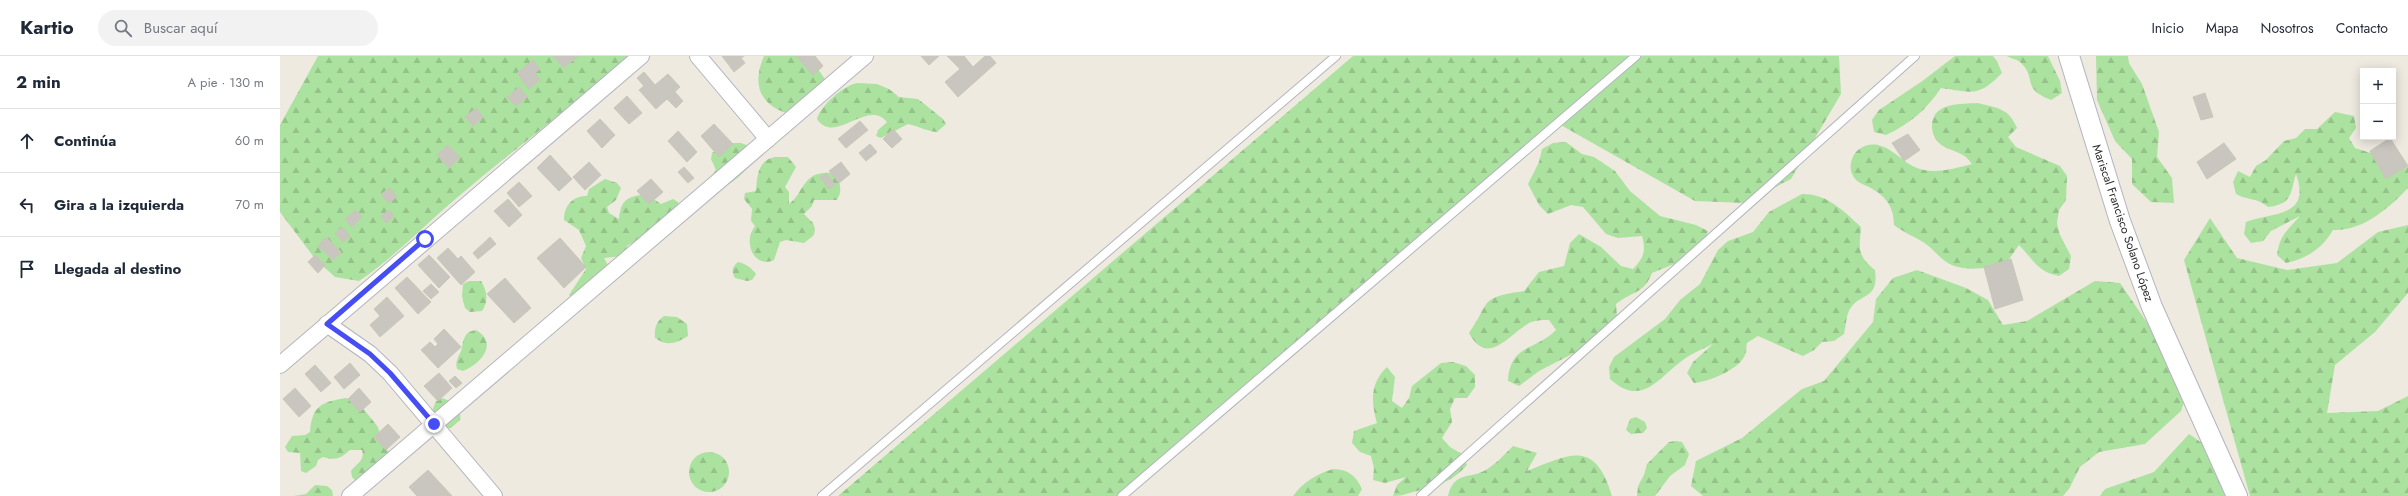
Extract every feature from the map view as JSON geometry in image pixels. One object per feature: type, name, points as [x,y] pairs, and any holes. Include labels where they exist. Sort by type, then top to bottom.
[{"type":"street","points":[[280,365],[641,56]]},
{"type":"street","points":[[698,56],[768,139]]},
{"type":"street","points":[[350,496],[865,56]]},
{"type":"street","name":"Mariscal Francisco Solano López","points":[[2069,56],[2120,221],[2152,307],[2237,496]]},
{"type":"street","points":[[327,324],[370,354],[390,373],[494,496]]},
{"type":"lane","points":[[822,496],[1336,56]]},
{"type":"lane","points":[[1122,496],[1636,56]]},
{"type":"lane","points":[[1421,496],[1915,56]]},
{"type":"green space","points":[[318,56],[635,56],[502,160],[446,207],[385,262],[359,281],[335,277],[316,260],[280,212],[280,125]]},
{"type":"green space","points":[[764,56],[809,56],[829,85],[786,113],[776,109],[763,97],[758,82]]},
{"type":"green space","points":[[1353,56],[1839,56],[1841,94],[1791,179],[1745,203],[1695,201],[1559,124],[1120,496],[838,496]]},
{"type":"green space","points":[[1955,56],[1993,56],[2002,73],[1994,81],[1980,90],[1968,92],[1941,88],[1917,116],[1903,126],[1886,135],[1874,132],[1872,120],[1879,110],[1921,82]]},
{"type":"green space","points":[[2007,56],[2048,56],[2060,81],[2062,93],[2051,100],[2036,92],[2026,68],[2018,61]]},
{"type":"green space","points":[[2096,56],[2128,56],[2129,63],[2142,84],[2159,132],[2157,157],[2172,178],[2174,203],[2151,202],[2132,184],[2132,159],[2115,141],[2097,100]]},
{"type":"green space","points":[[857,83],[877,84],[889,89],[899,97],[918,99],[943,119],[946,124],[937,132],[908,124],[881,138],[876,136],[878,130],[887,122],[879,116],[870,115],[833,127],[824,126],[817,119],[823,108],[839,92]]},
{"type":"green space","points":[[1978,103],[2002,110],[2010,116],[2017,128],[2008,137],[2016,147],[2060,166],[2067,176],[2066,200],[2059,210],[2057,223],[2060,235],[2071,256],[2069,269],[2059,276],[2046,272],[2036,265],[2019,245],[2005,265],[1974,269],[1951,265],[1926,244],[1894,225],[1891,207],[1884,198],[1875,190],[1857,181],[1852,174],[1852,158],[1858,150],[1866,145],[1876,145],[1887,148],[1912,166],[1924,170],[1942,170],[1972,164],[1960,153],[1939,143],[1934,135],[1932,126],[1933,118],[1942,108],[1956,104]]},
{"type":"green space","points":[[2335,112],[2354,116],[2356,128],[2349,138],[2355,148],[2380,156],[2399,171],[2408,167],[2408,188],[2392,204],[2365,223],[2355,227],[2333,230],[2324,242],[2313,252],[2300,259],[2286,263],[2277,255],[2278,248],[2282,237],[2300,216],[2271,231],[2263,241],[2251,243],[2244,234],[2246,222],[2286,211],[2294,206],[2298,199],[2299,188],[2296,174],[2289,196],[2286,200],[2276,206],[2268,207],[2256,200],[2245,198],[2236,194],[2233,182],[2238,171],[2250,177],[2256,166],[2266,160],[2284,141],[2296,138],[2305,129],[2317,129]]},
{"type":"green space","points":[[1566,142],[1582,154],[1594,157],[1615,171],[1630,191],[1660,216],[1696,225],[1708,231],[1704,243],[1674,264],[1652,273],[1649,280],[1641,289],[1616,304],[1617,317],[1582,349],[1539,371],[1519,386],[1508,381],[1513,360],[1519,354],[1548,337],[1556,330],[1549,320],[1534,321],[1497,346],[1483,348],[1476,343],[1469,333],[1488,302],[1499,296],[1524,291],[1539,272],[1564,266],[1570,243],[1579,234],[1601,247],[1621,266],[1633,269],[1642,258],[1644,250],[1642,236],[1618,238],[1606,234],[1583,207],[1571,205],[1548,214],[1539,205],[1528,184],[1539,162],[1542,149],[1553,143]]},
{"type":"green space","points":[[728,143],[741,143],[752,147],[754,160],[739,177],[720,188],[709,179],[716,170],[711,159],[712,153]]},
{"type":"green space","points":[[775,157],[788,157],[796,167],[785,187],[789,192],[789,204],[794,200],[808,180],[812,176],[818,174],[834,174],[839,182],[840,191],[837,200],[814,200],[812,206],[804,214],[813,223],[815,229],[814,235],[804,243],[786,240],[780,242],[774,260],[764,262],[756,257],[751,249],[750,236],[755,226],[751,221],[752,209],[744,199],[745,193],[756,191],[758,174],[762,165],[765,161]]},
{"type":"green space","points":[[605,179],[617,183],[621,188],[616,200],[607,207],[609,213],[619,219],[621,208],[626,200],[639,195],[646,194],[661,204],[673,199],[678,202],[680,208],[657,226],[651,228],[644,238],[628,245],[622,256],[604,258],[610,269],[573,300],[569,295],[586,269],[581,258],[586,246],[579,230],[564,220],[565,210],[573,200],[582,196],[587,196],[589,189]]},
{"type":"green space","points":[[1802,194],[1811,194],[1827,200],[1841,209],[1861,227],[1860,252],[1869,265],[1875,270],[1874,287],[1868,295],[1859,300],[1850,309],[1844,334],[1834,341],[1822,342],[1814,350],[1803,356],[1758,336],[1747,343],[1746,354],[1737,365],[1723,374],[1700,382],[1694,383],[1687,373],[1693,362],[1713,344],[1686,358],[1657,382],[1641,390],[1631,391],[1621,387],[1610,379],[1609,367],[1614,357],[1665,319],[1680,300],[1700,284],[1718,250],[1728,241],[1753,232],[1769,212]]},
{"type":"green space","points":[[2210,218],[2237,258],[2287,270],[2337,263],[2378,232],[2408,225],[2408,293],[2375,332],[2335,365],[2327,413],[2378,411],[2408,396],[2408,496],[2250,496],[2184,260]]},
{"type":"green space","points":[[738,262],[748,266],[756,274],[752,280],[747,281],[735,278],[733,269]]},
{"type":"green space","points":[[1917,270],[1966,288],[1988,300],[2003,325],[2027,321],[2095,281],[2120,283],[2148,324],[2170,368],[2189,387],[2181,411],[2145,444],[2099,452],[2080,467],[2069,489],[2063,496],[1703,496],[1691,486],[1696,461],[1742,438],[1802,389],[1824,381],[1873,322],[1876,299],[1893,278]]},
{"type":"green space","points":[[469,281],[481,281],[483,285],[486,292],[486,304],[482,311],[470,312],[465,308],[462,296],[463,284]]},
{"type":"green space","points":[[664,316],[677,317],[687,324],[688,336],[680,341],[672,343],[659,341],[655,338],[656,326]]},
{"type":"green space","points":[[476,330],[483,335],[486,341],[487,347],[485,353],[470,368],[463,371],[457,369],[456,366],[458,358],[465,337],[472,331]]},
{"type":"green space","points":[[1453,362],[1466,366],[1475,375],[1475,387],[1467,398],[1455,398],[1450,409],[1452,422],[1442,438],[1450,447],[1462,454],[1467,465],[1450,480],[1403,495],[1393,496],[1397,485],[1406,477],[1385,483],[1373,480],[1374,468],[1371,456],[1360,452],[1352,443],[1354,431],[1377,423],[1373,393],[1377,379],[1387,367],[1395,377],[1392,401],[1402,408],[1409,398],[1412,386],[1441,363]]},
{"type":"green space","points":[[346,398],[358,402],[378,427],[383,446],[392,455],[360,486],[352,477],[351,471],[360,462],[363,454],[362,450],[350,450],[341,457],[335,459],[323,457],[318,460],[316,466],[306,473],[301,471],[300,453],[288,452],[285,447],[292,436],[305,435],[310,432],[313,416],[319,407],[330,401]]},
{"type":"green space","points":[[442,398],[456,405],[460,411],[460,420],[451,428],[444,428],[432,411],[436,401]]},
{"type":"green space","points":[[1636,417],[1645,422],[1647,428],[1643,433],[1631,434],[1626,430],[1630,419]]},
{"type":"green space","points":[[2189,434],[2202,443],[2227,486],[2229,496],[2100,496],[2105,489],[2154,472]]},
{"type":"green space","points":[[1669,442],[1682,442],[1689,454],[1685,465],[1670,476],[1655,496],[1637,496],[1638,486],[1644,475],[1647,464]]},
{"type":"green space","points":[[1513,446],[1537,453],[1527,471],[1557,459],[1569,456],[1580,456],[1590,459],[1598,466],[1605,478],[1612,496],[1448,496],[1454,483],[1462,478],[1488,469]]},
{"type":"green space","points":[[713,452],[720,455],[726,461],[729,472],[728,480],[720,489],[713,492],[705,492],[698,489],[690,480],[689,468],[692,461],[701,453]]},
{"type":"green space","points":[[1333,469],[1347,472],[1357,480],[1362,489],[1358,496],[1293,496],[1311,479],[1321,473]]},
{"type":"green space","points":[[315,485],[327,486],[332,490],[333,496],[294,496],[306,494]]},
{"type":"building","points":[[553,56],[578,56],[564,68]]},
{"type":"building","points":[[722,56],[744,56],[741,58],[745,63],[734,72]]},
{"type":"building","points":[[796,56],[815,56],[823,66],[813,75]]},
{"type":"building","points":[[921,56],[939,56],[929,65]]},
{"type":"building","points":[[947,56],[964,56],[973,67],[985,56],[990,56],[996,63],[958,97],[945,82],[960,69]]},
{"type":"building","points":[[533,60],[540,69],[535,73],[540,80],[529,89],[517,73]]},
{"type":"building","points":[[644,72],[655,85],[668,74],[680,87],[656,109],[639,90],[644,86],[637,78]]},
{"type":"building","points":[[519,87],[527,97],[516,106],[507,97]]},
{"type":"building","points":[[675,92],[683,101],[676,108],[667,99]]},
{"type":"building","points":[[2205,93],[2213,117],[2201,120],[2193,97]]},
{"type":"building","points":[[627,96],[642,113],[629,124],[614,108]]},
{"type":"building","points":[[476,108],[483,117],[473,126],[465,117]]},
{"type":"building","points":[[600,119],[615,135],[602,148],[587,131]]},
{"type":"building","points":[[860,121],[868,130],[846,148],[838,139]]},
{"type":"building","points":[[714,124],[733,144],[719,157],[701,136]]},
{"type":"building","points":[[893,129],[902,139],[892,148],[883,139]]},
{"type":"building","points":[[678,131],[697,152],[687,162],[668,141]]},
{"type":"building","points":[[1908,134],[1920,150],[1904,161],[1892,143]]},
{"type":"building","points":[[2387,140],[2391,140],[2408,166],[2386,179],[2370,151]]},
{"type":"building","points":[[2224,143],[2236,159],[2207,179],[2197,162]]},
{"type":"building","points":[[870,144],[877,152],[866,161],[859,153]]},
{"type":"building","points":[[448,145],[460,157],[449,168],[437,155]]},
{"type":"building","points":[[550,155],[572,179],[559,191],[537,168]]},
{"type":"building","points":[[589,162],[601,175],[585,190],[573,177]]},
{"type":"building","points":[[841,162],[850,174],[839,183],[829,171]]},
{"type":"building","points":[[684,167],[694,178],[688,183],[678,172]]},
{"type":"building","points":[[826,173],[835,185],[829,189],[820,177]]},
{"type":"building","points":[[651,179],[663,192],[649,204],[637,191]]},
{"type":"building","points":[[519,182],[532,196],[519,207],[507,193]]},
{"type":"building","points":[[390,188],[397,197],[388,203],[381,194]]},
{"type":"building","points":[[508,199],[522,215],[509,227],[494,211]]},
{"type":"building","points":[[356,210],[362,217],[352,227],[345,219]]},
{"type":"building","points":[[389,210],[394,216],[386,223],[381,216]]},
{"type":"building","points":[[342,227],[350,236],[343,242],[335,233]]},
{"type":"building","points":[[326,237],[341,252],[333,260],[318,246]]},
{"type":"building","points":[[490,237],[496,244],[478,259],[473,253]]},
{"type":"building","points":[[560,238],[586,267],[564,288],[537,258]]},
{"type":"building","points":[[448,248],[458,259],[461,256],[475,272],[461,285],[437,258]]},
{"type":"building","points":[[315,255],[325,265],[318,273],[308,262]]},
{"type":"building","points":[[429,255],[450,277],[439,288],[418,265]]},
{"type":"building","points":[[2011,259],[2023,300],[1995,309],[1984,267]]},
{"type":"building","points":[[407,277],[431,302],[418,314],[395,288]]},
{"type":"building","points":[[505,278],[531,308],[514,323],[487,294]]},
{"type":"building","points":[[431,284],[439,292],[431,299],[423,291]]},
{"type":"building","points":[[387,297],[404,316],[380,337],[370,325],[380,316],[374,309]]},
{"type":"building","points":[[444,329],[461,347],[438,368],[421,350],[430,342],[435,347],[438,344],[434,339]]},
{"type":"building","points":[[350,363],[360,375],[344,389],[334,377]]},
{"type":"building","points":[[315,365],[331,383],[321,392],[305,374]]},
{"type":"building","points":[[439,373],[452,388],[438,401],[424,386]]},
{"type":"building","points":[[455,376],[462,383],[456,388],[449,381]]},
{"type":"building","points":[[295,388],[311,406],[299,417],[283,399]]},
{"type":"building","points":[[359,388],[371,402],[360,412],[348,399]]},
{"type":"building","points":[[388,424],[400,437],[386,450],[374,437]]},
{"type":"building","points":[[428,470],[452,496],[417,496],[409,487]]},
{"type":"route","points":[[425,239],[327,324],[370,354],[390,373],[434,424]]}]
